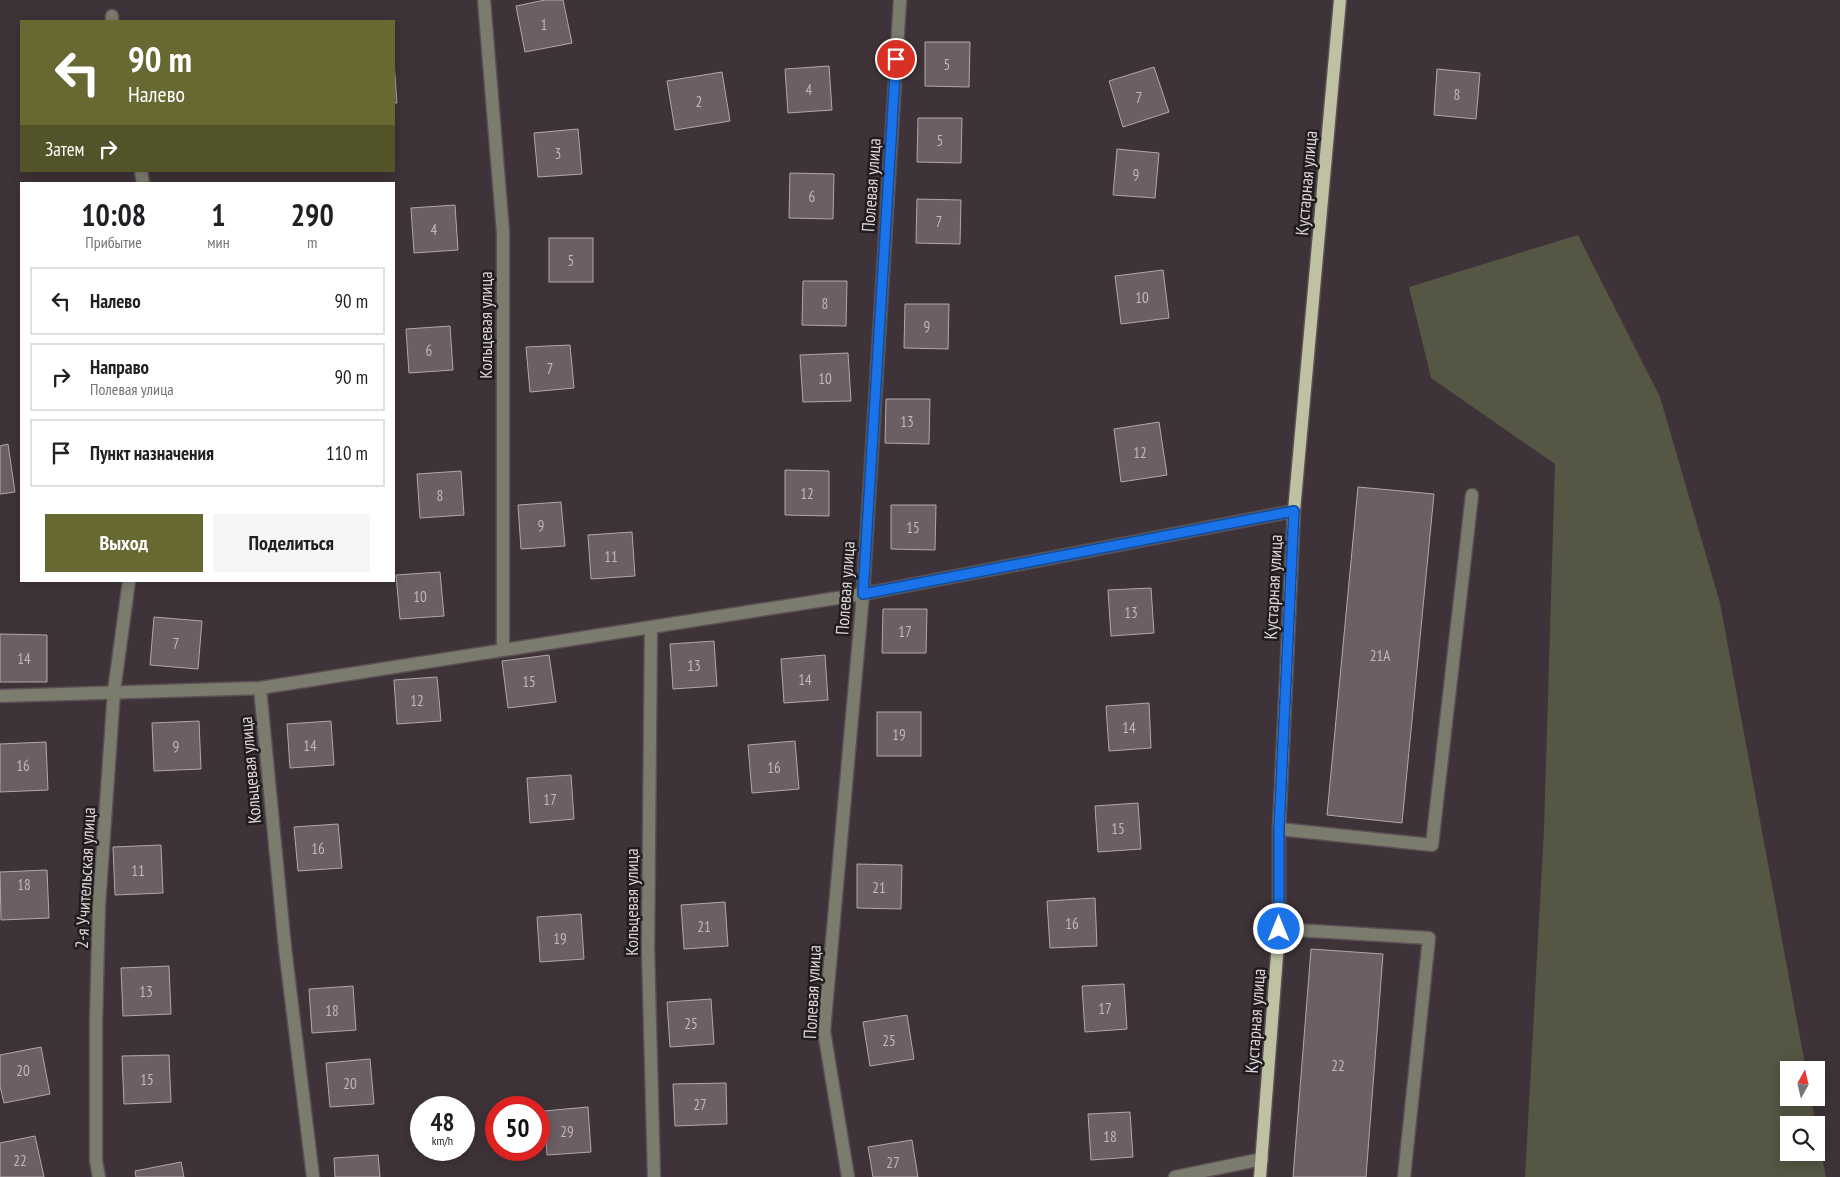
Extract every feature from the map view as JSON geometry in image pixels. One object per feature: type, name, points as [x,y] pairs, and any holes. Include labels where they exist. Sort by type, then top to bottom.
[{"type":"main road","name":"Кустарная улица","points":[[1260,1177],[1279,929],[1279,829],[1294,511],[1340,0]]},
{"type":"street","name":"Кольцевая улица","points":[[484,0],[503,232],[503,650]]},
{"type":"street","name":"Полевая улица","points":[[848,1177],[824,1031],[863,594],[900,0]]},
{"type":"street","points":[[1279,829],[1432,845],[1472,495]]},
{"type":"street","points":[[0,696],[260,688],[863,594],[1294,511]]},
{"type":"street","name":"2-я Учительская улица","points":[[99,1177],[96,1151],[96,1021],[100,905],[114,691],[129,582]]},
{"type":"street","name":"Кольцевая улица","points":[[651,627],[648,948],[654,1177]]},
{"type":"street","name":"Кольцевая улица","points":[[260,688],[285,948],[312,1177]]},
{"type":"street","points":[[1279,929],[1429,938],[1404,1177]]},
{"type":"street","points":[[1176,1177],[1262,1159]]},
{"type":"green space","points":[[1578,235],[1660,397],[1720,603],[1804,1061],[1780,1061],[1780,1106],[1812,1106],[1814,1116],[1780,1116],[1780,1161],[1823,1161],[1826,1177],[1525,1177],[1544,829],[1555,464],[1431,378],[1409,287]]},
{"type":"building","points":[[545,0],[563,0],[572,43],[525,52],[516,6]]},
{"type":"building","points":[[925,42],[970,42],[969,87],[925,86]]},
{"type":"building","points":[[829,66],[832,110],[788,113],[785,69]]},
{"type":"building","points":[[1154,67],[1169,112],[1123,127],[1109,81]]},
{"type":"building","points":[[1437,69],[1480,73],[1476,119],[1434,115]]},
{"type":"building","points":[[722,72],[730,121],[675,130],[667,81]]},
{"type":"building","points":[[395,76],[397,103],[395,103]]},
{"type":"building","points":[[918,118],[962,118],[961,163],[917,162]]},
{"type":"building","points":[[578,129],[582,174],[538,177],[534,133]]},
{"type":"building","points":[[1117,149],[1159,153],[1155,198],[1113,195]]},
{"type":"building","points":[[790,173],[834,174],[833,219],[789,218]]},
{"type":"building","points":[[917,199],[961,200],[960,244],[916,243]]},
{"type":"building","points":[[455,205],[458,250],[414,253],[411,208]]},
{"type":"building","points":[[549,238],[593,238],[593,282],[549,282]]},
{"type":"building","points":[[1163,270],[1169,318],[1121,324],[1115,276]]},
{"type":"building","points":[[803,281],[847,281],[846,326],[802,325]]},
{"type":"building","points":[[905,304],[949,304],[948,349],[904,348]]},
{"type":"building","points":[[450,326],[453,370],[409,373],[406,329]]},
{"type":"building","points":[[570,345],[574,388],[530,392],[526,347]]},
{"type":"building","points":[[848,353],[851,401],[803,402],[800,355]]},
{"type":"building","points":[[886,399],[930,399],[929,444],[885,443]]},
{"type":"building","points":[[1159,422],[1167,475],[1121,482],[1114,429]]},
{"type":"building","points":[[8,444],[15,492],[0,494],[0,446]]},
{"type":"building","points":[[785,470],[829,471],[829,516],[785,515]]},
{"type":"building","points":[[461,471],[464,515],[420,518],[417,474]]},
{"type":"building","points":[[1358,487],[1434,494],[1402,823],[1327,815]]},
{"type":"building","points":[[561,502],[565,546],[521,549],[518,505]]},
{"type":"building","points":[[891,505],[936,505],[935,550],[891,549]]},
{"type":"building","points":[[632,532],[635,576],[591,579],[588,535]]},
{"type":"building","points":[[440,572],[444,616],[400,619],[396,575]]},
{"type":"building","points":[[1151,588],[1154,633],[1111,636],[1108,590]]},
{"type":"building","points":[[883,609],[927,609],[926,653],[882,653]]},
{"type":"building","points":[[154,617],[202,621],[198,669],[150,665]]},
{"type":"building","points":[[0,634],[47,635],[47,682],[0,682]]},
{"type":"building","points":[[714,641],[717,686],[673,689],[670,644]]},
{"type":"building","points":[[549,655],[556,702],[508,708],[502,661]]},
{"type":"building","points":[[825,655],[828,700],[784,703],[781,659]]},
{"type":"building","points":[[437,677],[441,721],[397,724],[394,680]]},
{"type":"building","points":[[1149,703],[1151,748],[1109,751],[1106,706]]},
{"type":"building","points":[[877,712],[921,712],[921,756],[877,756]]},
{"type":"building","points":[[199,721],[201,769],[154,771],[152,723]]},
{"type":"building","points":[[331,721],[334,765],[290,768],[287,724]]},
{"type":"building","points":[[795,741],[799,789],[752,793],[748,745]]},
{"type":"building","points":[[46,742],[48,790],[0,792],[0,744]]},
{"type":"building","points":[[571,775],[574,819],[530,823],[527,778]]},
{"type":"building","points":[[1138,803],[1141,849],[1098,852],[1095,806]]},
{"type":"building","points":[[338,824],[342,868],[298,871],[294,827]]},
{"type":"building","points":[[161,845],[163,893],[115,895],[113,847]]},
{"type":"building","points":[[857,864],[902,865],[901,909],[857,908]]},
{"type":"building","points":[[47,870],[49,918],[1,920],[0,872]]},
{"type":"building","points":[[1095,898],[1097,946],[1050,948],[1047,901]]},
{"type":"building","points":[[725,902],[728,946],[684,949],[681,905]]},
{"type":"building","points":[[581,914],[584,959],[540,962],[537,917]]},
{"type":"building","points":[[1311,949],[1383,954],[1366,1177],[1293,1177]]},
{"type":"building","points":[[169,966],[171,1014],[123,1016],[121,968]]},
{"type":"building","points":[[1124,984],[1127,1029],[1085,1032],[1082,986]]},
{"type":"building","points":[[353,986],[356,1030],[312,1033],[309,989]]},
{"type":"building","points":[[711,999],[714,1044],[670,1047],[667,1002]]},
{"type":"building","points":[[907,1015],[914,1059],[870,1066],[863,1022]]},
{"type":"building","points":[[41,1047],[50,1094],[4,1103],[0,1086],[0,1055]]},
{"type":"building","points":[[169,1055],[171,1102],[124,1104],[122,1056]]},
{"type":"building","points":[[370,1059],[374,1104],[330,1107],[326,1063]]},
{"type":"building","points":[[726,1083],[727,1124],[675,1126],[673,1084]]},
{"type":"building","points":[[588,1107],[591,1152],[550,1155],[550,1110]]},
{"type":"building","points":[[1130,1112],[1133,1157],[1091,1160],[1088,1114]]},
{"type":"building","points":[[35,1136],[44,1177],[0,1177],[0,1143]]},
{"type":"building","points":[[912,1140],[918,1177],[873,1177],[868,1147]]},
{"type":"building","points":[[378,1155],[380,1177],[335,1177],[334,1158]]},
{"type":"building","points":[[181,1162],[184,1177],[136,1177],[135,1171]]},
{"type":"route","points":[[896,59],[863,594],[1294,511],[1279,829],[1279,929]]}]
